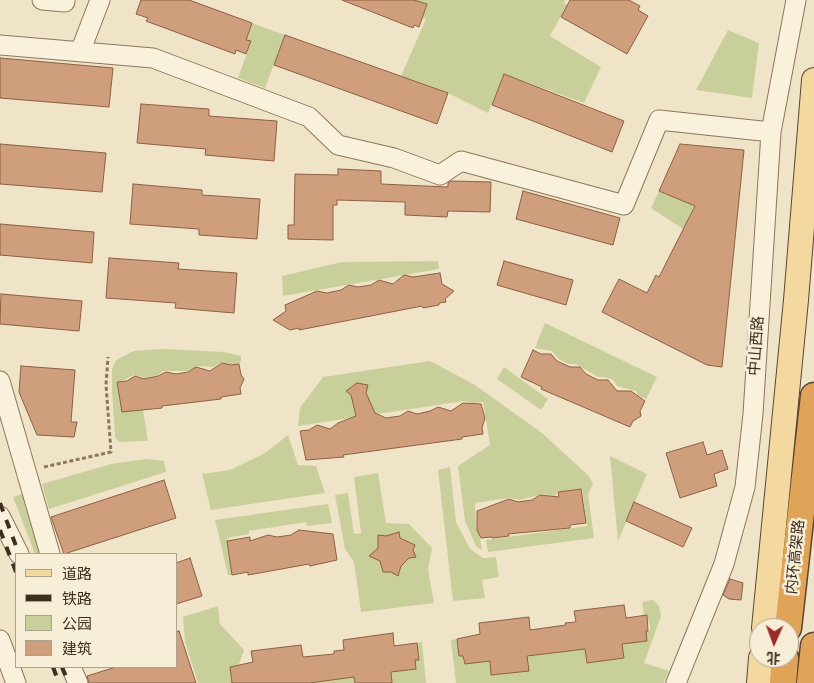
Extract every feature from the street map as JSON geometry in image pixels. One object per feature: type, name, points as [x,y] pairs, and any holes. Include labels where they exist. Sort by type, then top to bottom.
[{"type":"highway","name":"内环高架路","points":[[789,618],[814,396]]},
{"type":"highway","points":[[810,683],[814,646]]},
{"type":"highway","points":[[783,683],[784,668]]},
{"type":"main road","points":[[765,618],[796,300],[813,88]]},
{"type":"main road","points":[[759,683],[760,668]]},
{"type":"street","points":[[42,0],[65,2],[65,0]]},
{"type":"street","points":[[80,52],[100,0]]},
{"type":"street","name":"中山西路","points":[[676,683],[724,564],[745,487],[753,414],[771,132],[796,0]]},
{"type":"street","points":[[0,46],[153,58],[310,117],[338,145],[394,158],[440,175],[461,161],[624,205],[659,120],[771,132]]},
{"type":"street","points":[[0,381],[50,553]]},
{"type":"street","points":[[0,516],[18,553]]},
{"type":"street","points":[[0,640],[16,683]]},
{"type":"street","points":[[71,668],[78,683]]},
{"type":"street","points":[[84,668],[89,683]]},
{"type":"path","points":[[44,467],[111,452],[106,385],[108,357]]},
{"type":"green space","points":[[414,0],[565,0],[564,3],[567,5],[550,36],[601,67],[584,103],[504,74],[488,113],[448,93],[401,76],[426,19],[422,18],[427,4]]},
{"type":"green space","points":[[252,23],[285,35],[265,88],[238,78],[251,42],[246,40]]},
{"type":"green space","points":[[728,30],[759,43],[752,98],[696,90]]},
{"type":"green space","points":[[659,191],[695,206],[683,229],[651,208]]},
{"type":"green space","points":[[438,261],[439,269],[283,296],[282,276],[342,262]]},
{"type":"green space","points":[[545,323],[657,377],[646,399],[638,395],[636,391],[617,386],[613,380],[598,377],[576,364],[568,364],[559,359],[552,351],[535,348]]},
{"type":"green space","points":[[163,349],[224,352],[241,356],[241,361],[239,364],[231,365],[222,362],[213,367],[199,366],[187,371],[163,371],[158,375],[145,378],[134,375],[118,383],[143,410],[148,441],[119,442],[115,437],[112,391],[112,369],[116,360],[134,351]]},
{"type":"green space","points":[[430,361],[475,385],[542,433],[589,476],[593,484],[588,494],[594,538],[488,552],[486,540],[587,526],[582,488],[556,492],[557,495],[550,496],[544,494],[519,500],[509,498],[475,503],[476,528],[479,532],[482,550],[476,546],[465,521],[458,466],[490,445],[483,402],[473,403],[464,401],[298,426],[300,408],[323,377]]},
{"type":"green space","points":[[504,367],[548,399],[541,410],[497,379]]},
{"type":"green space","points":[[288,435],[298,465],[316,466],[325,493],[211,510],[202,474],[230,470],[265,453]]},
{"type":"green space","points":[[610,456],[647,474],[618,541]]},
{"type":"green space","points":[[146,459],[164,461],[166,472],[49,509],[42,484],[111,464]]},
{"type":"green space","points":[[450,467],[456,522],[470,549],[483,558],[496,557],[499,577],[482,580],[485,598],[453,601],[438,470]]},
{"type":"green space","points":[[378,473],[386,523],[409,524],[432,548],[428,570],[434,603],[361,612],[354,562],[345,549],[335,495],[348,493],[354,534],[361,533],[354,477]]},
{"type":"green space","points":[[25,493],[45,553],[35,553],[13,497]]},
{"type":"green space","points":[[328,504],[332,523],[307,526],[306,522],[249,531],[249,534],[227,538],[232,575],[228,575],[215,520]]},
{"type":"green space","points":[[653,600],[659,606],[661,616],[644,663],[669,671],[664,683],[456,683],[451,640],[457,639],[459,656],[463,656],[465,664],[490,661],[492,675],[528,671],[527,656],[585,649],[587,663],[624,658],[622,644],[647,641],[646,631],[650,630],[650,627],[647,615],[644,615],[642,602]]},
{"type":"green space","points":[[218,606],[220,624],[244,650],[239,664],[230,667],[232,683],[198,683],[185,642],[183,617]]},
{"type":"green space","points":[[422,642],[426,683],[392,683],[391,672],[416,669],[415,660],[419,659],[417,643]]},
{"type":"green space","points":[[354,677],[355,683],[309,683]]},
{"type":"building","points":[[141,0],[189,0],[252,23],[246,40],[251,41],[246,54],[236,50],[235,54],[146,21],[148,18],[136,14]]},
{"type":"building","points":[[342,0],[414,0],[427,4],[419,27],[414,25],[413,28]]},
{"type":"building","points":[[570,0],[629,0],[640,6],[638,10],[648,16],[627,54],[561,17]]},
{"type":"building","points":[[285,35],[448,93],[437,124],[274,65]]},
{"type":"building","points":[[0,58],[113,68],[109,107],[0,98]]},
{"type":"building","points":[[504,74],[624,121],[612,152],[492,105]]},
{"type":"building","points":[[141,104],[209,109],[209,116],[277,121],[274,161],[205,155],[206,149],[137,143]]},
{"type":"building","points":[[0,144],[106,153],[102,192],[0,184]]},
{"type":"building","points":[[680,144],[744,150],[722,367],[707,365],[602,312],[619,279],[647,293],[656,275],[659,277],[695,206],[659,191]]},
{"type":"building","points":[[338,169],[381,171],[381,184],[448,187],[448,183],[451,181],[491,182],[490,212],[448,211],[447,217],[405,215],[405,202],[337,200],[337,205],[333,205],[333,240],[288,239],[288,225],[294,225],[295,174],[338,175]]},
{"type":"building","points":[[133,184],[202,190],[202,195],[260,199],[257,239],[199,235],[199,229],[130,224]]},
{"type":"building","points":[[523,191],[620,218],[613,245],[516,219]]},
{"type":"building","points":[[0,224],[94,232],[92,263],[0,255]]},
{"type":"building","points":[[109,258],[179,263],[178,269],[237,273],[234,313],[175,308],[176,303],[106,298]]},
{"type":"building","points":[[504,261],[573,280],[566,305],[497,285]]},
{"type":"building","points":[[440,273],[442,284],[454,291],[445,299],[446,302],[439,303],[439,305],[423,308],[422,306],[299,330],[299,328],[290,330],[273,320],[286,311],[285,305],[317,291],[327,293],[341,290],[349,285],[358,287],[371,285],[379,280],[393,284],[404,275],[413,277]]},
{"type":"building","points":[[1,294],[82,301],[79,331],[0,324]]},
{"type":"building","points":[[533,350],[541,354],[551,354],[557,361],[570,367],[580,367],[586,374],[598,380],[608,380],[617,391],[631,391],[645,401],[640,411],[641,416],[633,421],[630,427],[541,389],[542,387],[521,377]]},
{"type":"building","points":[[222,363],[239,364],[241,375],[244,379],[240,388],[241,394],[221,397],[221,399],[162,406],[162,408],[122,412],[117,382],[127,381],[135,376],[144,379],[166,372],[176,374],[188,372],[196,367],[210,371]]},
{"type":"building","points":[[21,366],[75,370],[71,422],[77,422],[74,437],[37,435],[19,392]]},
{"type":"building","points":[[357,383],[368,385],[366,393],[375,413],[386,418],[400,416],[408,411],[417,414],[438,407],[451,411],[463,403],[481,404],[485,418],[482,428],[483,434],[462,437],[462,439],[343,455],[344,457],[306,460],[300,431],[309,430],[317,425],[330,429],[338,423],[356,416],[351,395],[346,391]]},
{"type":"building","points":[[703,442],[707,455],[722,450],[728,469],[714,474],[717,486],[680,498],[666,453]]},
{"type":"building","points":[[164,480],[176,518],[64,553],[51,517]]},
{"type":"building","points":[[581,489],[586,523],[570,525],[570,528],[508,534],[509,536],[492,538],[481,538],[477,530],[477,511],[509,499],[518,502],[532,500],[540,495],[559,497],[558,492]]},
{"type":"building","points":[[634,502],[692,528],[683,547],[626,521]]},
{"type":"building","points":[[299,530],[333,534],[337,560],[248,575],[248,572],[232,575],[227,541],[250,537],[250,541],[268,535],[277,537],[291,535]]},
{"type":"building","points":[[399,532],[400,538],[415,545],[413,550],[416,557],[409,558],[401,566],[398,576],[391,572],[383,572],[380,561],[369,556],[378,548],[378,535],[386,536]]},
{"type":"building","points":[[190,558],[202,596],[178,603],[178,562]]},
{"type":"building","points":[[730,579],[743,583],[741,600],[729,599],[723,595]]},
{"type":"building","points":[[624,605],[626,618],[647,615],[648,631],[646,631],[647,641],[622,644],[624,658],[587,663],[585,649],[527,656],[529,671],[491,675],[490,661],[465,664],[463,656],[459,656],[457,639],[480,634],[479,623],[529,617],[530,630],[576,622],[574,611]]},
{"type":"building","points":[[178,631],[196,683],[89,683],[87,676],[113,668],[178,668]]},
{"type":"building","points":[[393,633],[394,646],[417,643],[419,660],[415,660],[416,669],[391,672],[392,683],[355,683],[354,677],[309,683],[232,683],[230,667],[253,662],[251,651],[301,645],[303,657],[334,654],[334,651],[344,650],[343,640]]},
{"type":"railway","points":[[0,503],[19,553]]},
{"type":"railway","points":[[0,530],[15,569]]},
{"type":"railway","points":[[53,668],[59,683]]},
{"type":"railway","points":[[62,668],[69,683]]}]
